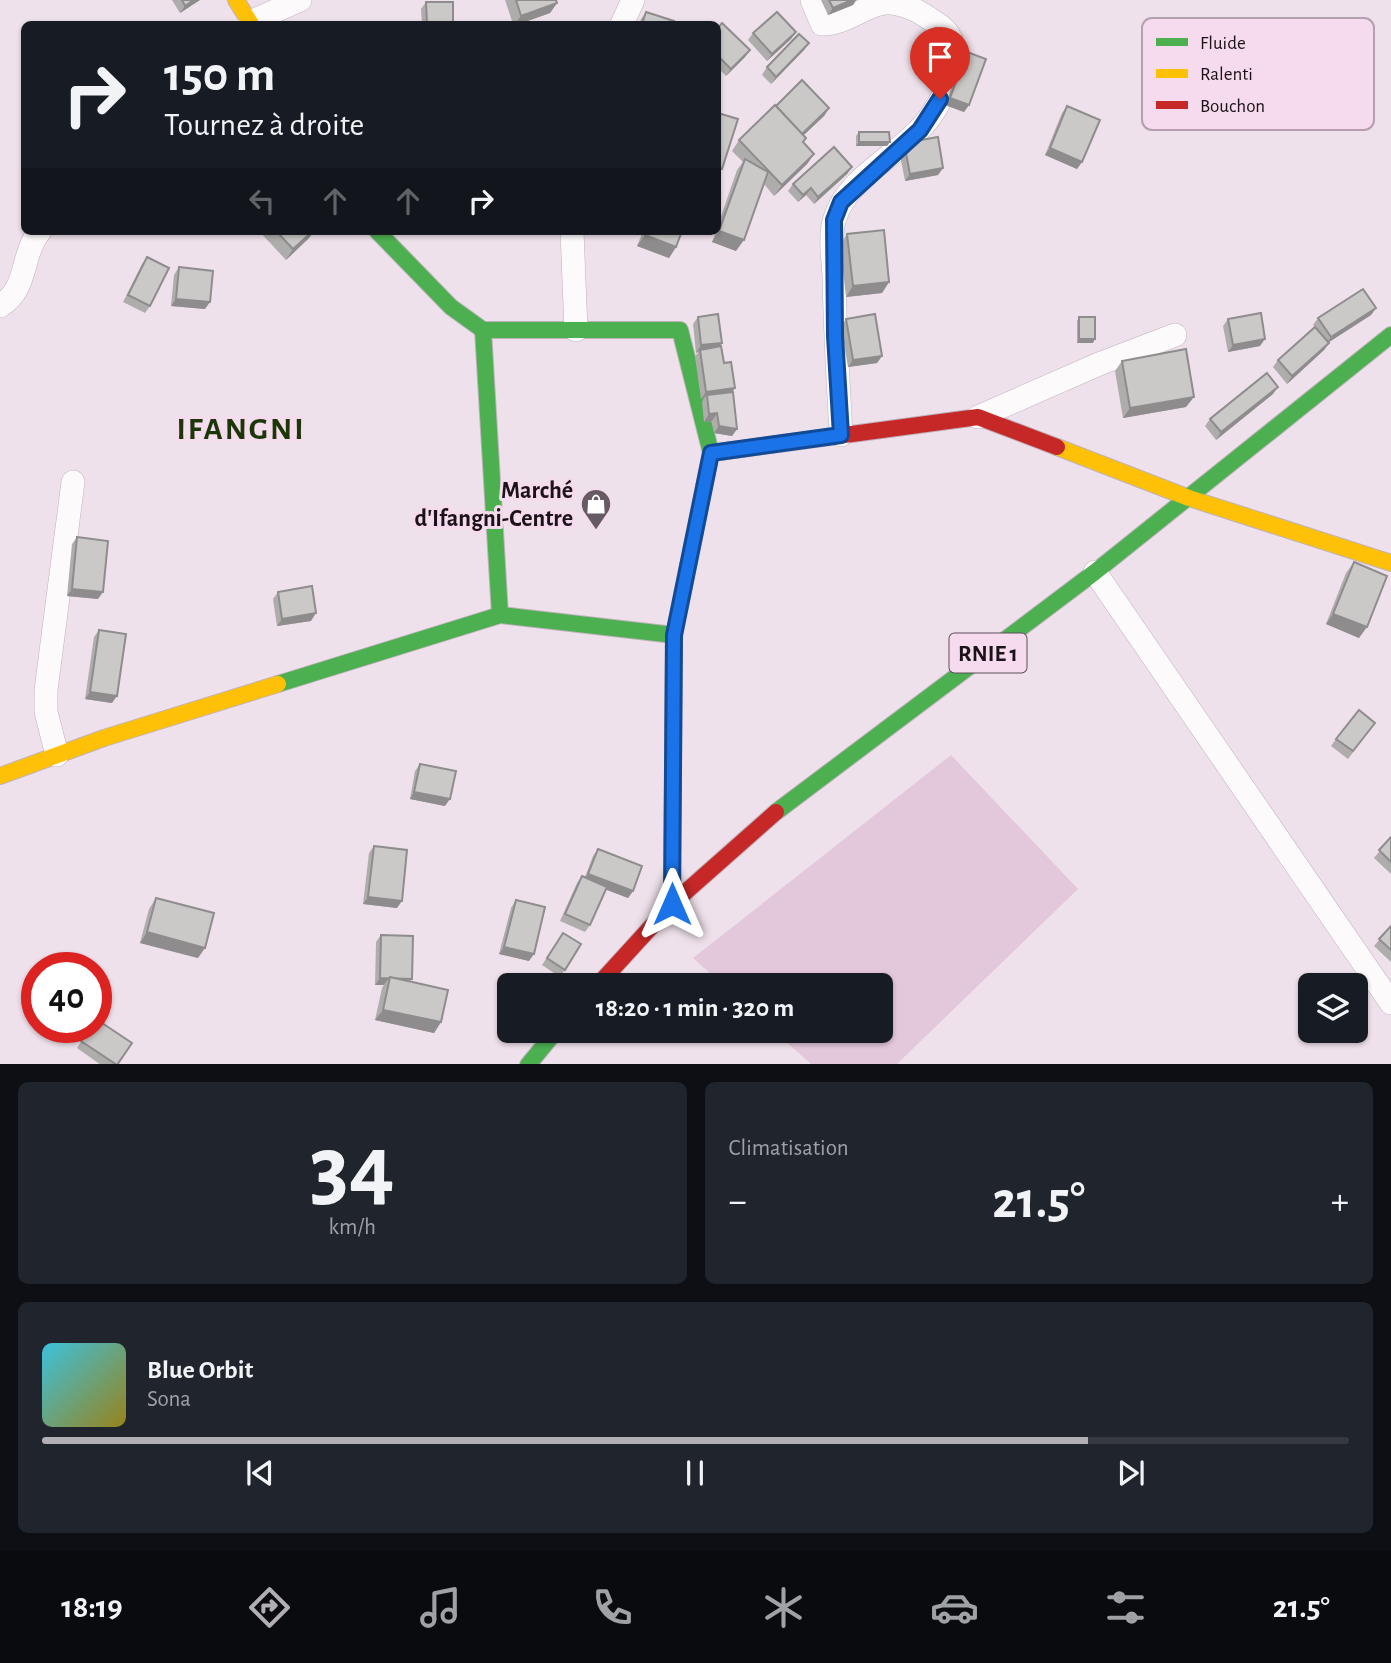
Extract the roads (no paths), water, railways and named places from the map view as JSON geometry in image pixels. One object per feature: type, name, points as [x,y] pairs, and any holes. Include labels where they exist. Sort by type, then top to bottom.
[{"type":"main road","points":[[236,0],[250,21]]},
{"type":"main road","points":[[381,235],[451,307],[484,330],[680,330],[711,453],[674,635],[672,904]]},
{"type":"main road","points":[[484,330],[500,615]]},
{"type":"main road","name":"RNIE 1","points":[[609,973],[672,904],[780,809],[1095,572],[1391,335]]},
{"type":"main road","points":[[711,453],[978,417],[1189,498],[1391,563]]},
{"type":"main road","points":[[0,776],[57,755],[500,615],[674,635]]},
{"type":"main road","points":[[529,1064],[546,1043]]},
{"type":"street","points":[[255,21],[300,0]]},
{"type":"street","points":[[624,21],[634,0]]},
{"type":"street","points":[[811,0],[822,24],[836,24],[889,2],[913,7],[947,31],[955,48],[955,63],[940,99],[920,130],[841,202],[834,220],[835,336],[841,435]]},
{"type":"street","points":[[0,306],[16,294],[22,282],[26,255],[38,235]]},
{"type":"street","points":[[572,235],[576,330]]},
{"type":"street","points":[[978,417],[1175,335]]},
{"type":"street","points":[[57,755],[46,712],[46,690],[73,482]]},
{"type":"street","points":[[1095,572],[1391,1003]]},
{"type":"place","name":"Marché d'Ifangni-Centre","points":[[596,531]]},
{"type":"district","name":"IFANGNI","points":[[241,428]]}]
